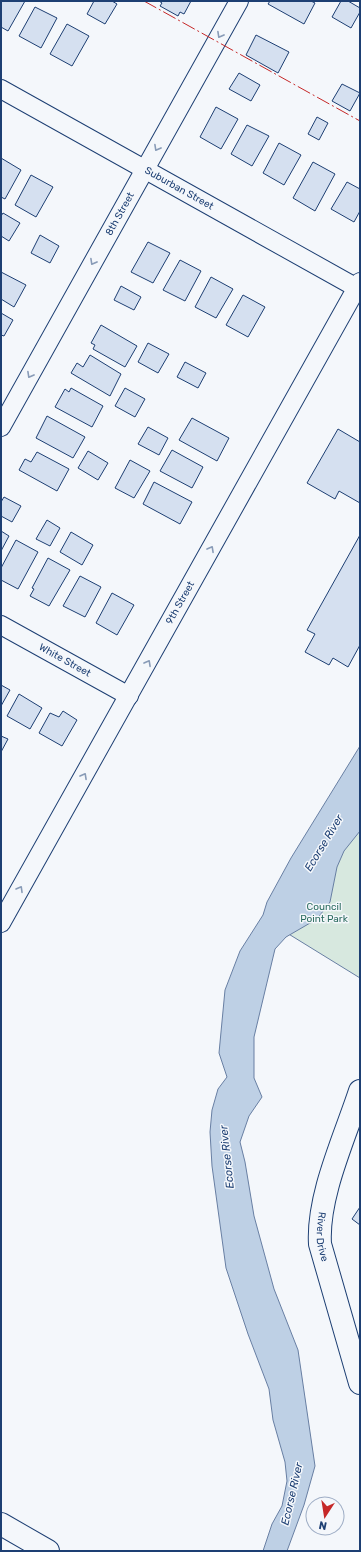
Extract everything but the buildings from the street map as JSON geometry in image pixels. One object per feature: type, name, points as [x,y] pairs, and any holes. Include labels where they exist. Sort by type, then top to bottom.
[{"type":"street","name":"8th Street","points":[[1,427],[239,1]]},
{"type":"street","name":"Suburban Street","points":[[1,89],[145,170],[358,285]]},
{"type":"street","name":"9th Street","points":[[1,923],[358,285]]},
{"type":"street","name":"White Street","points":[[1,625],[129,696]]},
{"type":"street","name":"River Drive","points":[[360,1091],[355,1125],[323,1205],[319,1230],[320,1244],[360,1384]]},
{"type":"street","points":[[1,1524],[48,1551]]},
{"type":"green space","name":"Council Point Park","points":[[360,783],[360,978],[274,925]]},
{"type":"water","name":"Ecorse River","points":[[360,746],[360,831],[344,851],[337,867],[330,902],[317,919],[286,937],[275,949],[254,1037],[254,1078],[262,1097],[249,1116],[240,1142],[254,1216],[274,1289],[298,1350],[315,1466],[307,1496],[305,1496],[304,1505],[287,1551],[263,1551],[272,1524],[282,1506],[287,1481],[285,1462],[273,1420],[269,1389],[248,1334],[226,1268],[212,1166],[210,1132],[212,1110],[218,1089],[227,1077],[219,1053],[225,990],[240,951],[263,915],[267,902],[291,858]]},
{"type":"power","points":[[144,1],[360,121]]}]
